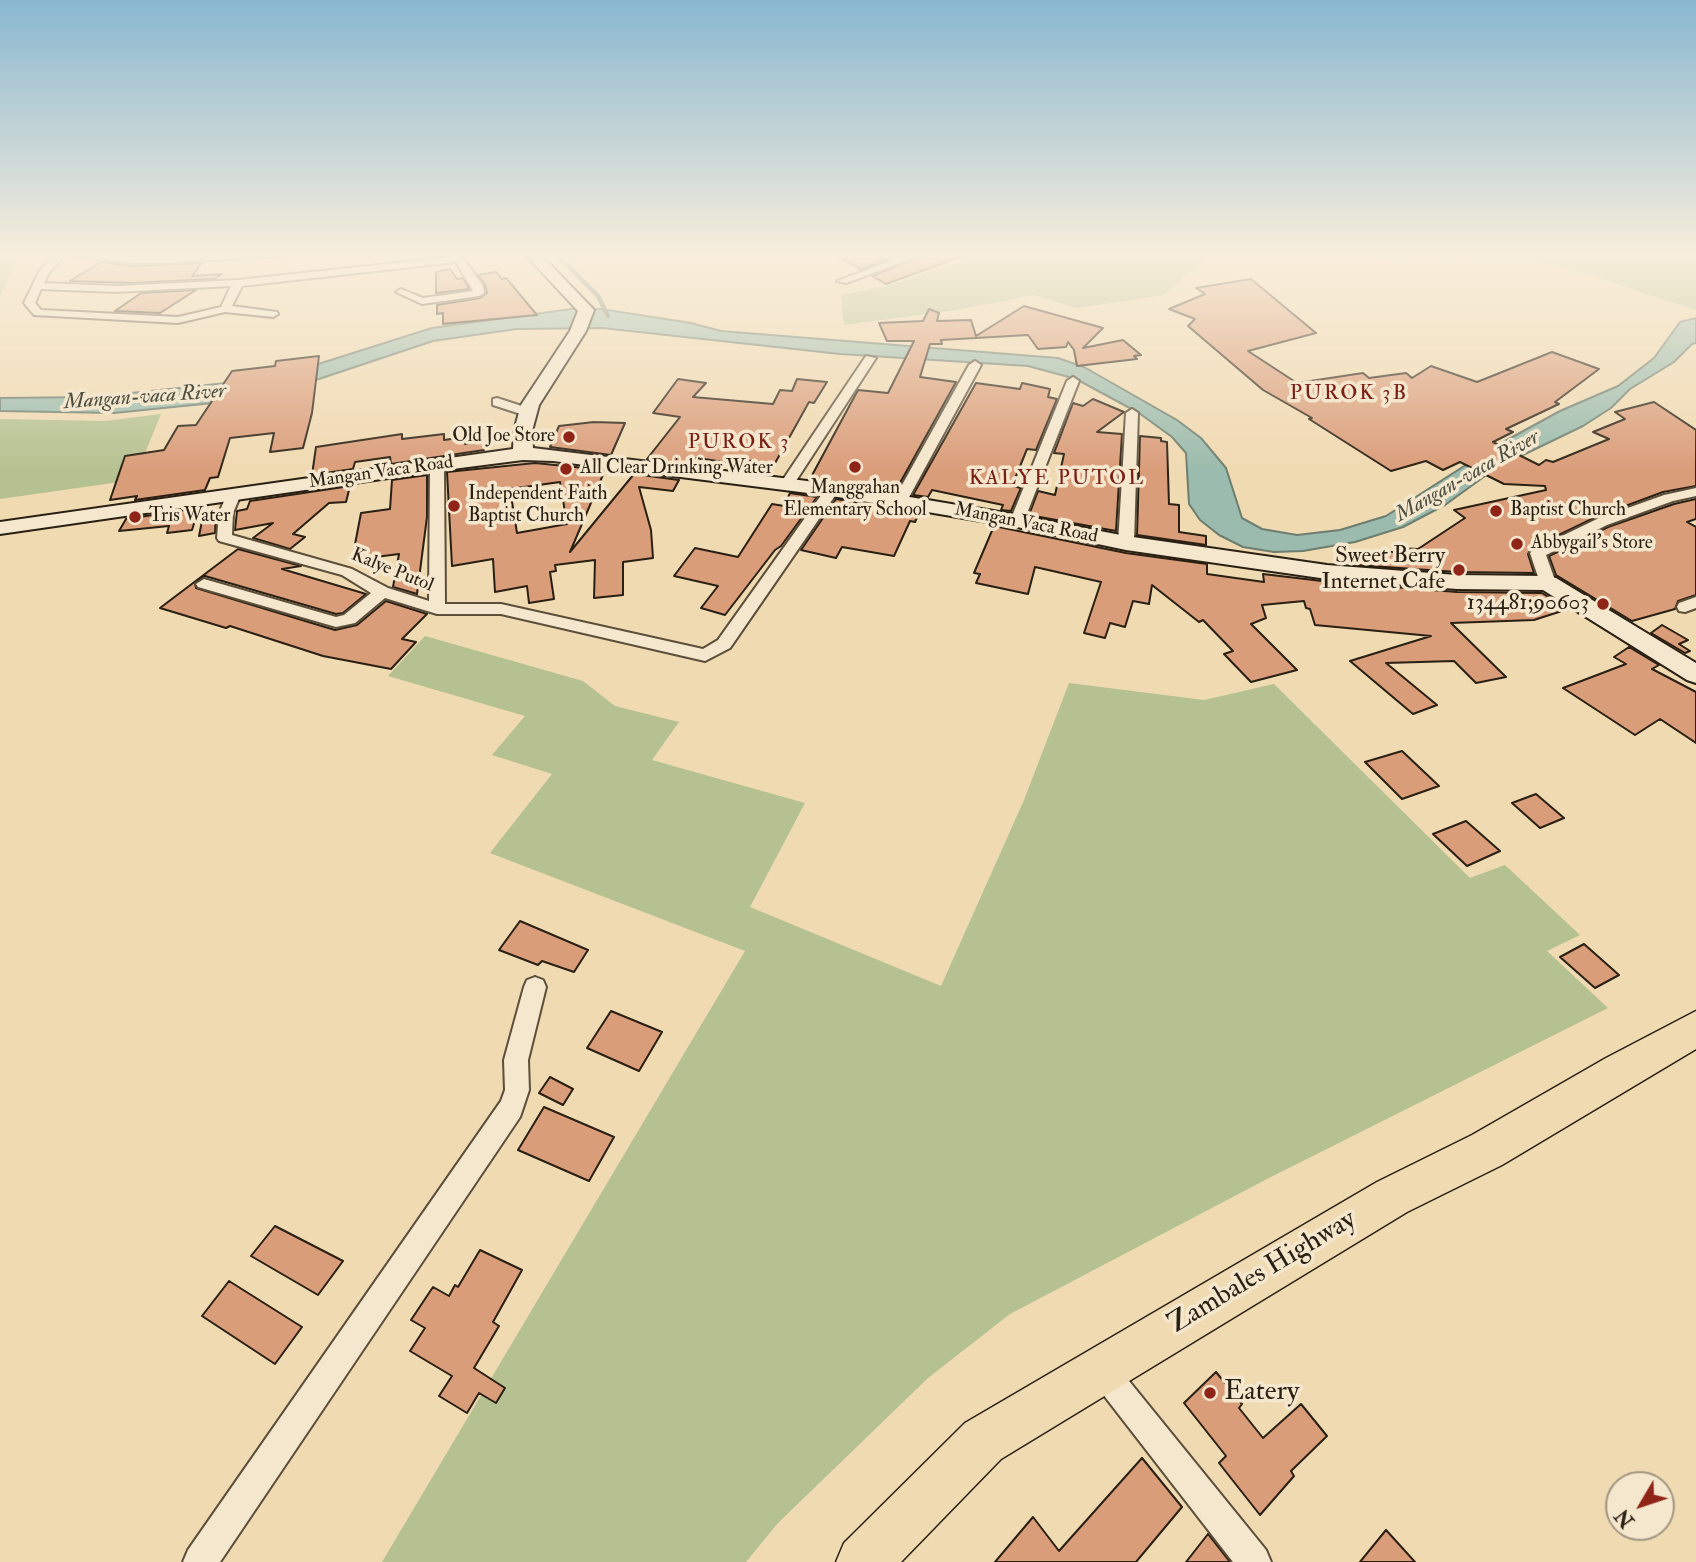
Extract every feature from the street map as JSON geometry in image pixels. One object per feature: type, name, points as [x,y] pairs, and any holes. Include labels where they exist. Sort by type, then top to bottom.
[{"type":"main road","points":[[523,454],[523,431],[527,412],[580,326]]},
{"type":"main road","name":"Mangan Vaca Road","points":[[0,528],[436,465],[523,454],[552,455],[832,490],[1126,542],[1340,573],[1457,582],[1548,583]]},
{"type":"main road","points":[[1548,583],[1696,674]]},
{"type":"main road","name":"Zambales Highway","points":[[863,1562],[983,1441],[1392,1197],[1487,1150],[1696,1029]]},
{"type":"street","points":[[787,484],[870,358]]},
{"type":"street","points":[[900,501],[975,365]]},
{"type":"street","points":[[1017,521],[1073,381]]},
{"type":"street","points":[[497,402],[527,412]]},
{"type":"street","points":[[1126,542],[1132,413]]},
{"type":"street","name":"Kalye Putol","points":[[234,494],[226,513],[224,538],[347,572],[382,592],[437,609],[436,465]]},
{"type":"street","points":[[437,609],[500,609],[705,654],[724,644],[832,490]]},
{"type":"street","points":[[1548,583],[1538,553],[1602,522],[1669,498],[1696,492]]},
{"type":"street","points":[[204,584],[336,622],[349,619],[382,592]]},
{"type":"street","points":[[200,1562],[512,1108],[516,1090],[516,1060],[535,987]]},
{"type":"street","points":[[1101,1369],[1254,1562]]},
{"type":"green space","points":[[161,414],[134,480],[0,499],[0,419],[105,421]]},
{"type":"green space","points":[[425,636],[583,681],[615,706],[679,722],[652,760],[805,803],[750,907],[941,986],[1024,800],[1069,683],[1204,700],[1274,684],[1470,878],[1505,865],[1580,935],[1547,951],[1608,1008],[1267,1179],[1010,1314],[928,1378],[778,1523],[746,1562],[382,1562],[745,951],[490,853],[552,774],[492,755],[525,716],[388,676]]},
{"type":"water","name":"Mangan-vaca River","points":[[702,326],[721,331],[1058,358],[1084,367],[1177,420],[1201,438],[1226,468],[1242,518],[1262,529],[1297,535],[1340,530],[1386,516],[1494,447],[1560,411],[1618,386],[1654,358],[1677,326],[1696,326],[1696,343],[1674,362],[1630,389],[1611,408],[1583,426],[1496,468],[1445,505],[1403,527],[1355,542],[1303,551],[1274,552],[1243,547],[1219,535],[1200,520],[1189,504],[1186,453],[1172,437],[1139,413],[1076,379],[1028,366],[840,354],[602,328],[517,329],[433,341],[319,379],[213,403],[114,413],[0,411],[0,398],[93,397],[274,378],[432,328]]},
{"type":"building","points":[[880,326],[973,326],[976,336],[992,326],[1095,326],[1103,328],[1083,348],[1123,340],[1141,355],[1134,356],[1137,359],[1077,366],[1074,350],[1068,342],[1066,347],[1038,349],[1028,335],[941,340],[942,344],[930,344],[920,377],[956,382],[895,492],[810,479],[858,390],[888,393],[914,341],[887,341]]},
{"type":"building","points":[[1188,326],[1307,326],[1316,333],[1248,351],[1297,383],[1363,373],[1369,378],[1406,373],[1412,378],[1431,366],[1477,382],[1552,352],[1599,369],[1555,402],[1559,404],[1506,429],[1513,432],[1493,442],[1539,465],[1546,460],[1553,462],[1609,439],[1593,432],[1625,419],[1615,412],[1654,402],[1696,430],[1696,486],[1663,492],[1596,517],[1532,548],[1528,554],[1534,573],[1457,572],[1356,565],[1350,552],[1398,552],[1396,548],[1418,549],[1465,518],[1454,510],[1546,490],[1545,486],[1504,484],[1460,462],[1443,470],[1426,461],[1391,471],[1309,419],[1312,418],[1263,390]]},
{"type":"building","points":[[319,356],[312,413],[303,448],[270,452],[274,433],[230,438],[218,477],[210,478],[205,490],[135,500],[137,496],[110,500],[125,456],[164,450],[178,426],[196,425],[232,371],[275,366],[276,361]]},
{"type":"building","points":[[678,379],[706,383],[693,397],[773,404],[780,390],[792,391],[797,379],[827,382],[814,403],[809,402],[774,465],[740,459],[736,464],[698,458],[691,459],[688,464],[647,459],[680,417],[653,413]]},
{"type":"building","points":[[976,383],[1020,389],[1022,383],[1050,389],[1048,397],[1057,399],[1036,450],[1027,449],[1012,486],[1021,488],[1011,511],[1001,510],[1003,505],[932,490],[928,497],[913,495]]},
{"type":"building","points":[[1093,399],[1124,412],[1097,432],[1122,434],[1116,531],[1029,515],[1038,491],[1055,495],[1064,454],[1054,453],[1073,403],[1083,406]]},
{"type":"building","points":[[594,422],[625,423],[611,455],[550,447],[559,426]]},
{"type":"building","points":[[402,434],[402,439],[444,434],[444,440],[465,437],[465,444],[485,442],[484,450],[391,464],[390,457],[355,462],[353,469],[312,475],[316,447]]},
{"type":"building","points":[[1140,436],[1161,438],[1161,441],[1167,442],[1169,504],[1179,505],[1179,532],[1206,536],[1206,545],[1137,535]]},
{"type":"building","points":[[535,463],[605,470],[570,552],[634,474],[679,480],[673,491],[639,487],[651,530],[653,558],[623,562],[623,595],[594,598],[595,560],[555,565],[556,571],[550,572],[554,599],[529,603],[527,586],[495,592],[493,559],[452,566],[447,472]],"holes":[[[560,482],[567,524],[517,533],[510,489]]]},
{"type":"building","points":[[427,475],[427,517],[417,594],[393,587],[399,554],[352,560],[361,513],[390,509],[392,480]]},
{"type":"building","points":[[350,486],[346,502],[329,503],[293,534],[305,537],[290,549],[253,538],[273,523],[235,530],[237,511],[247,509],[250,501]]},
{"type":"building","points":[[790,493],[817,497],[725,615],[701,608],[718,586],[674,576],[695,548],[738,557],[772,504],[784,506]]},
{"type":"building","points":[[836,499],[919,513],[915,522],[910,521],[894,556],[842,547],[836,558],[801,550]]},
{"type":"building","points":[[1696,499],[1696,519],[1687,522],[1696,527],[1696,595],[1678,601],[1675,609],[1632,621],[1556,575],[1549,556],[1608,527]]},
{"type":"building","points":[[199,508],[192,530],[167,533],[169,526],[119,531],[126,519]]},
{"type":"building","points":[[216,514],[215,533],[199,536],[203,516]]},
{"type":"building","points":[[994,526],[1126,553],[1207,564],[1207,574],[1264,582],[1263,574],[1322,581],[1323,586],[1370,589],[1368,585],[1457,592],[1542,593],[1568,609],[1534,620],[1451,623],[1506,677],[1476,683],[1454,661],[1386,663],[1437,705],[1413,714],[1350,661],[1431,636],[1315,625],[1310,609],[1306,608],[1304,601],[1262,605],[1266,618],[1251,624],[1297,670],[1251,682],[1224,654],[1233,651],[1203,620],[1199,622],[1152,585],[1149,604],[1133,601],[1125,627],[1110,623],[1105,638],[1084,633],[1101,582],[1035,567],[1028,594],[976,583],[980,574],[974,573]]},
{"type":"building","points":[[238,549],[301,566],[282,569],[366,594],[343,613],[336,614],[205,576],[195,582],[196,588],[335,630],[357,625],[386,601],[427,614],[402,639],[416,642],[391,669],[323,656],[230,626],[226,628],[160,608]]},
{"type":"building","points":[[1662,625],[1688,640],[1679,644],[1690,651],[1685,653],[1651,633]]},
{"type":"building","points":[[1629,647],[1659,665],[1652,669],[1696,692],[1696,743],[1660,719],[1635,735],[1563,688],[1626,664],[1614,657]]},
{"type":"building","points":[[1402,751],[1439,786],[1402,799],[1365,762]]},
{"type":"building","points":[[1536,794],[1564,818],[1540,828],[1512,803]]},
{"type":"building","points":[[1466,821],[1500,851],[1467,866],[1433,834]]},
{"type":"building","points":[[520,921],[588,950],[574,972],[542,961],[538,965],[499,950]]},
{"type":"building","points":[[1584,944],[1619,975],[1595,988],[1560,957]]},
{"type":"building","points":[[611,1011],[662,1032],[639,1071],[587,1048]]},
{"type":"building","points":[[550,1077],[573,1089],[563,1105],[539,1093]]},
{"type":"building","points":[[544,1107],[614,1137],[589,1181],[518,1150]]},
{"type":"building","points":[[275,1226],[343,1261],[318,1295],[251,1256]]},
{"type":"building","points":[[480,1250],[522,1270],[493,1322],[499,1326],[474,1368],[505,1388],[496,1403],[479,1393],[467,1413],[439,1396],[452,1376],[410,1351],[425,1328],[411,1320],[433,1287],[449,1296],[455,1285],[458,1287]]},
{"type":"building","points":[[229,1281],[302,1327],[275,1364],[202,1316]]},
{"type":"building","points":[[1216,1372],[1242,1404],[1239,1408],[1263,1438],[1301,1404],[1327,1436],[1291,1471],[1294,1476],[1260,1515],[1219,1463],[1226,1456],[1184,1403]]},
{"type":"building","points":[[1142,1458],[1182,1507],[1136,1562],[995,1562],[1033,1517],[1059,1551]]},
{"type":"building","points":[[1386,1530],[1415,1562],[1360,1562]]},
{"type":"building","points":[[1208,1534],[1230,1562],[1186,1562]]},
{"type":"place","name":"Old Joe Store","points":[[569,437]]},
{"type":"place","name":"Manggahan Elementary School","points":[[855,467]]},
{"type":"place","name":"All Clear Drinking Water","points":[[566,469]]},
{"type":"place","name":"Independent Faith Baptist Church","points":[[454,506]]},
{"type":"place","name":"Baptist Church","points":[[1496,511]]},
{"type":"place","name":"Tris Water","points":[[135,517]]},
{"type":"place","name":"Abbygail's Store","points":[[1517,544]]},
{"type":"place","name":"Sweet Berry Internet Cafe","points":[[1459,570]]},
{"type":"place","name":"134481;90603","points":[[1603,604]]},
{"type":"place","name":"Eatery","points":[[1210,1393]]},
{"type":"district","name":"PUROK 3B","points":[[1349,394]]},
{"type":"district","name":"PUROK 3","points":[[739,443]]},
{"type":"district","name":"KALYE PUTOL","points":[[1057,479]]}]
